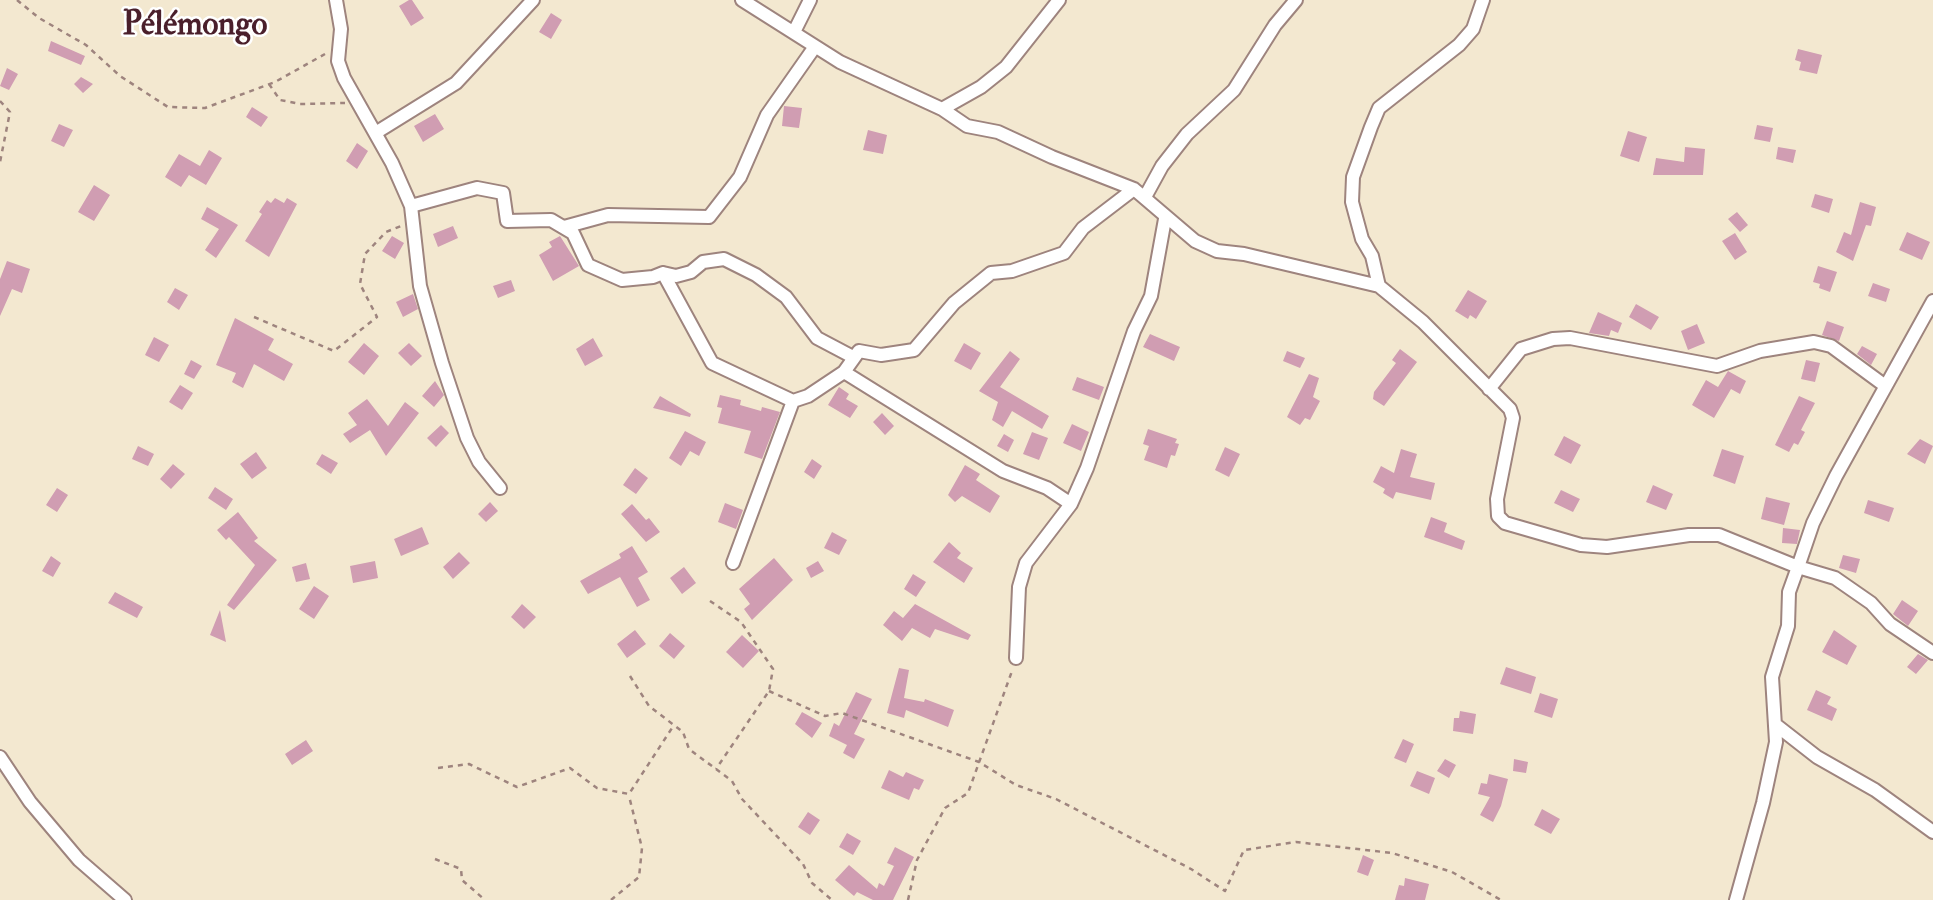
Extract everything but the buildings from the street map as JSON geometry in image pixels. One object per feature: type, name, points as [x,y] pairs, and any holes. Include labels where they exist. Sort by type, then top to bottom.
[{"type":"street","points":[[336,0],[341,29],[337,47],[341,70],[357,103],[377,132],[411,206],[420,286],[456,407],[480,463],[500,488]]},
{"type":"street","points":[[377,132],[456,83],[533,0]]},
{"type":"street","points":[[742,0],[794,32],[814,48],[942,109],[967,126],[998,132],[1140,193],[1165,219],[1195,242],[1217,251],[1244,254],[1379,286],[1423,322],[1510,409],[1513,418],[1497,499],[1499,516],[1505,523],[1555,535],[1581,545],[1607,547],[1689,535],[1719,535],[1798,567],[1835,578],[1871,603],[1890,624],[1933,653]]},
{"type":"street","points":[[794,32],[810,0]]},
{"type":"street","points":[[942,109],[981,87],[1006,67],[1059,0]]},
{"type":"street","points":[[663,273],[712,363],[793,401],[807,396],[844,372],[859,351],[881,355],[914,349],[954,303],[991,273],[1012,271],[1064,253],[1083,228],[1140,193],[1187,134],[1234,90],[1275,25],[1296,0]]},
{"type":"street","points":[[1379,286],[1372,256],[1362,239],[1352,202],[1353,177],[1371,127],[1379,108],[1459,45],[1473,29],[1483,0]]},
{"type":"street","points":[[564,227],[608,215],[709,217],[740,177],[767,115],[814,48]]},
{"type":"street","points":[[411,206],[477,188],[503,193],[507,220],[551,220],[573,233],[588,265],[622,280],[653,277],[663,273],[676,276],[691,272],[703,262],[724,259],[756,275],[786,297],[817,338],[853,357]]},
{"type":"street","points":[[1016,658],[1019,587],[1026,563],[1071,505],[1134,331],[1151,296],[1165,219]]},
{"type":"street","points":[[1740,898],[1763,803],[1776,725],[1772,677],[1788,626],[1789,592],[1813,523],[1884,384],[1933,301]]},
{"type":"street","points":[[1489,389],[1521,349],[1545,341],[1570,338],[1717,366],[1760,351],[1814,342],[1831,346],[1884,384]]},
{"type":"street","points":[[844,372],[1003,471],[1046,488],[1071,505]]},
{"type":"street","points":[[733,563],[793,401]]},
{"type":"street","points":[[1776,725],[1817,757],[1875,790],[1933,832]]},
{"type":"street","points":[[0,757],[30,802],[79,860],[125,900]]},
{"type":"path","points":[[18,0],[39,18],[86,45],[120,76],[168,107],[205,108],[269,84],[337,47]]},
{"type":"path","points":[[269,84],[280,100],[357,103]]},
{"type":"path","points":[[0,101],[10,112],[0,162]]},
{"type":"path","points":[[254,317],[334,351],[377,317],[360,284],[365,254],[386,232],[413,221]]},
{"type":"path","points":[[710,601],[741,622],[773,669],[768,691],[716,769]]},
{"type":"path","points":[[908,900],[917,860],[945,808],[968,793],[1016,658]]},
{"type":"path","points":[[630,676],[649,706],[683,732],[690,749],[732,781],[741,799],[803,864],[812,883],[832,900]]},
{"type":"path","points":[[768,691],[825,716],[842,713],[979,762],[1016,785],[1056,799],[1191,869],[1225,891],[1244,850],[1296,842],[1392,853],[1452,872],[1501,900]]},
{"type":"path","points":[[611,900],[639,877],[642,848],[629,794],[674,725]]},
{"type":"path","points":[[438,768],[469,764],[517,787],[570,768],[597,788],[629,794]]},
{"type":"path","points":[[435,859],[461,869],[462,880],[485,900]]},
{"type":"district","name":"Pélémongo","points":[[195,27]]}]
